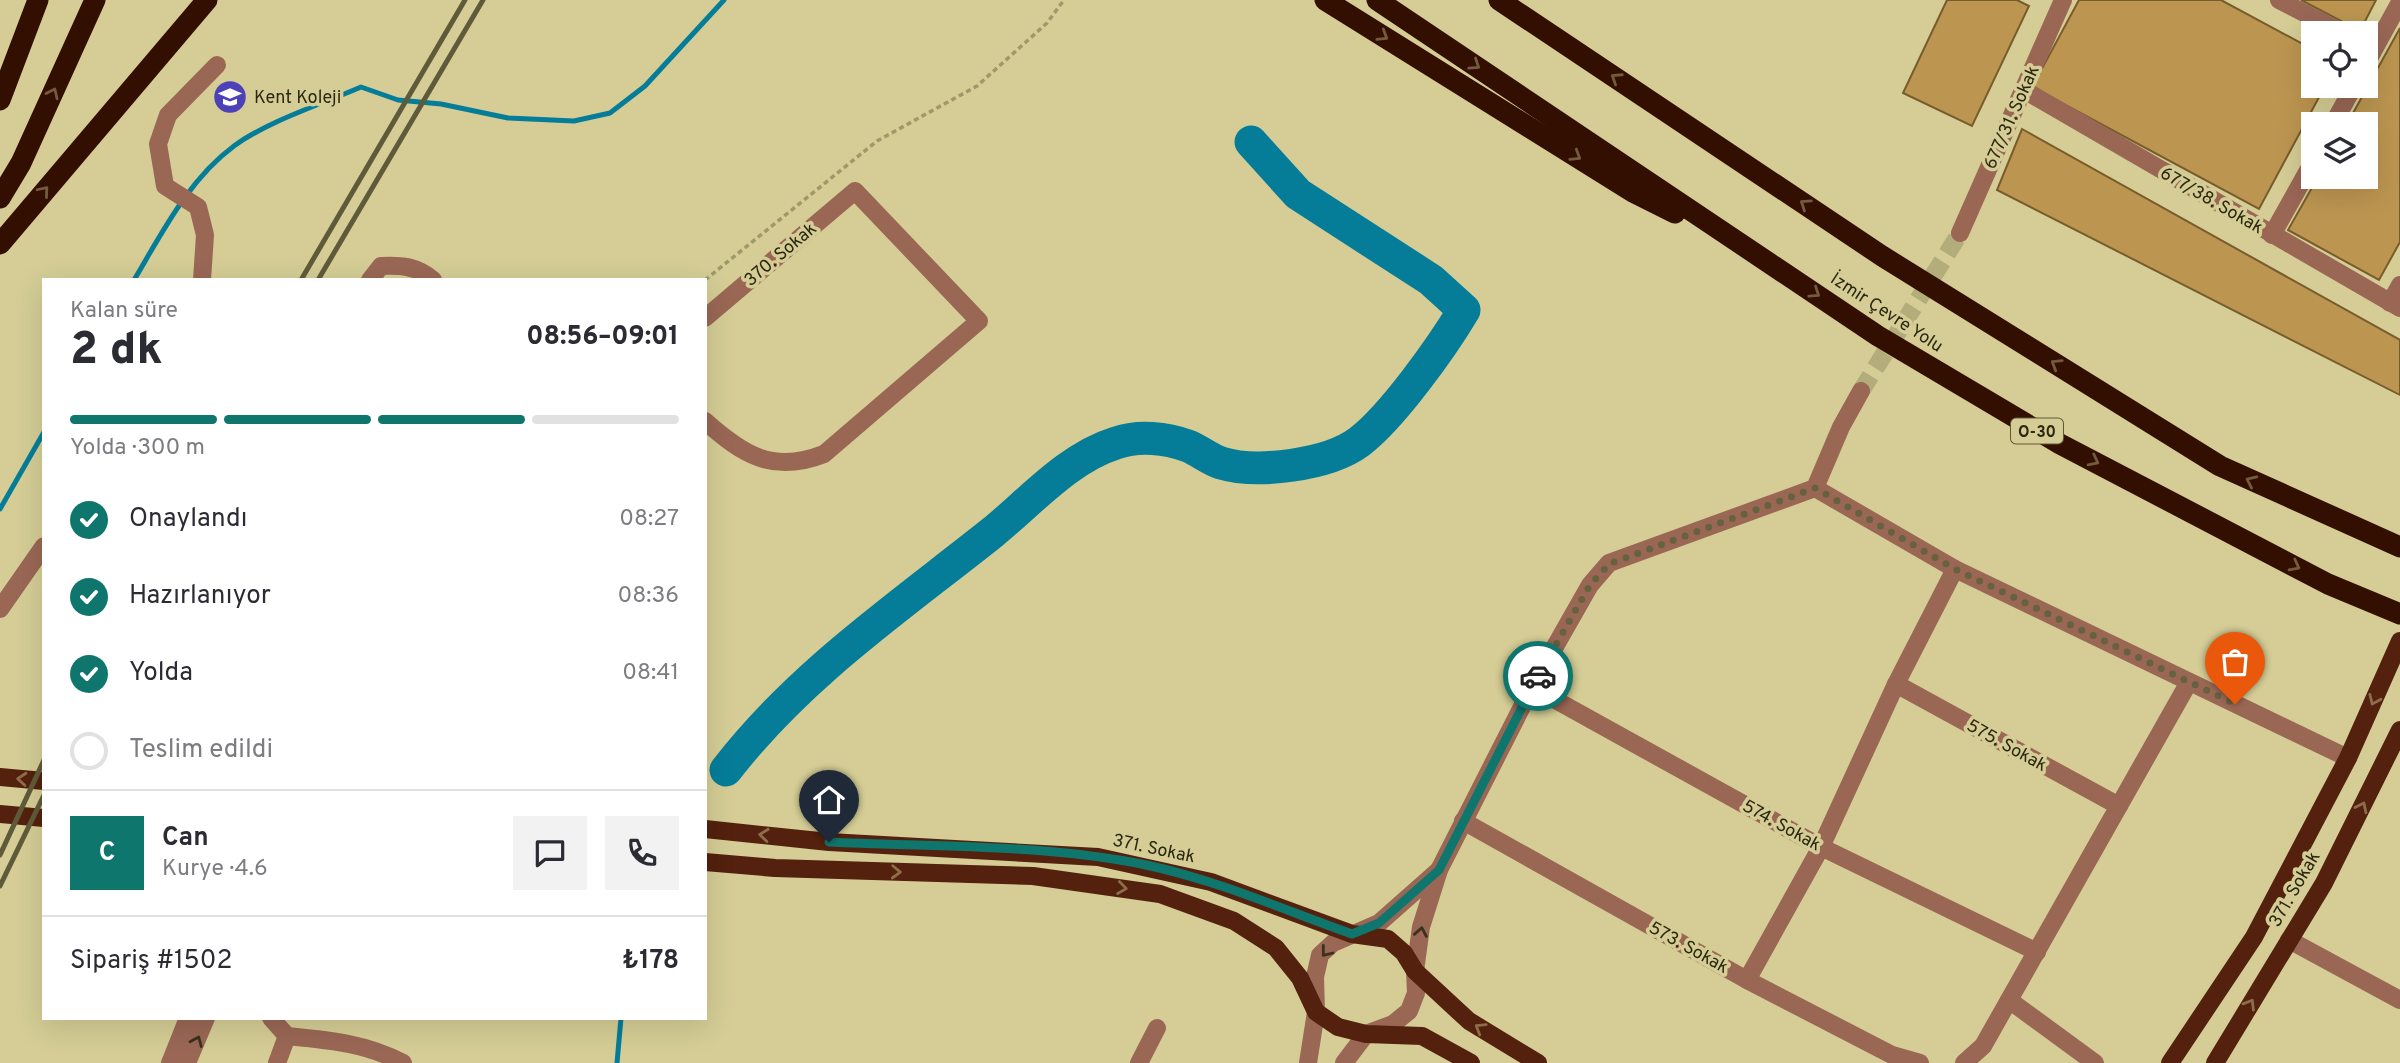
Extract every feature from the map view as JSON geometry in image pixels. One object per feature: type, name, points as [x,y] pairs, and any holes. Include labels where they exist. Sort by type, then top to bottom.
[{"type":"highway","points":[[0,100],[38,0]]},
{"type":"highway","points":[[0,198],[21,163],[94,0]]},
{"type":"highway","points":[[0,244],[207,0]]},
{"type":"highway","points":[[1325,0],[1633,192],[1759,255]]},
{"type":"highway","name":"İzmir Çevre Yolu","points":[[1377,0],[1878,336],[2060,444],[2328,584],[2400,614]]},
{"type":"highway","points":[[1499,0],[1882,256],[2220,466],[2400,547]]},
{"type":"main road","name":"371. Sokak","points":[[2170,1063],[2254,937],[2348,758],[2400,641]]},
{"type":"main road","name":"371. Sokak","points":[[2215,1063],[2324,883],[2400,731]]},
{"type":"main road","points":[[0,777],[42,781]]},
{"type":"main road","points":[[0,814],[42,818]]},
{"type":"main road","name":"371. Sokak","points":[[707,828],[829,842],[1098,857],[1147,865],[1210,882],[1352,934],[1388,939],[1404,953],[1415,971],[1469,1021],[1538,1063]]},
{"type":"main road","points":[[707,862],[775,868],[1033,876],[1160,894],[1234,920],[1276,948],[1300,978],[1316,1012],[1338,1027],[1366,1034],[1422,1036],[1471,1063]]},
{"type":"street","name":"677/31. Sokak","points":[[1960,233],[2063,0]]},
{"type":"street","points":[[2279,0],[2320,21]]},
{"type":"street","points":[[2378,38],[2400,2]]},
{"type":"street","points":[[202,278],[205,235],[198,207],[165,186],[158,144],[168,115],[217,65]]},
{"type":"street","name":"677/38. Sokak","points":[[2024,90],[2395,305]]},
{"type":"street","points":[[2272,235],[2301,183]]},
{"type":"street","name":"370. Sokak","points":[[707,316],[855,191],[979,321],[824,454],[812,459],[785,463],[759,458],[734,446],[707,423]]},
{"type":"street","points":[[372,278],[381,266],[404,265],[421,271],[430,278]]},
{"type":"street","points":[[2395,305],[2400,285]]},
{"type":"street","points":[[1344,1063],[1366,1034],[1393,1024],[1409,1011],[1416,993],[1415,971],[1421,927],[1439,870],[1532,687],[1590,585],[1609,564],[1815,488],[1841,427],[1861,391]]},
{"type":"street","points":[[1815,488],[1955,569],[2348,758]]},
{"type":"street","points":[[0,609],[42,549]]},
{"type":"street","points":[[1747,980],[1821,847],[1896,684],[1955,569]]},
{"type":"street","points":[[1964,1063],[1983,1046],[2189,682]]},
{"type":"street","name":"575. Sokak","points":[[1896,684],[2119,806]]},
{"type":"street","name":"574. Sokak","points":[[1532,687],[1821,847],[2037,952]]},
{"type":"street","name":"573. Sokak","points":[[1463,821],[1747,980],[1892,1055],[1920,1063]]},
{"type":"street","points":[[1308,1063],[1316,1012],[1315,977],[1320,955],[1333,943],[1379,923],[1439,870]]},
{"type":"street","points":[[2289,940],[2400,1000]]},
{"type":"street","points":[[2010,1000],[2095,1063]]},
{"type":"street","points":[[170,1063],[187,1020]]},
{"type":"street","points":[[187,1063],[205,1020]]},
{"type":"street","points":[[273,1020],[287,1036],[379,1050],[403,1063]]},
{"type":"street","points":[[1139,1063],[1157,1028]]},
{"type":"street","points":[[277,1063],[287,1036]]},
{"type":"path","points":[[707,278],[877,141],[977,86],[1047,23],[1064,0]]},
{"type":"building","points":[[1947,0],[2017,0],[2029,6],[1972,126],[1903,93]]},
{"type":"building","points":[[2079,0],[2221,0],[2301,43],[2301,98],[2319,98],[2311,112],[2301,112],[2301,131],[2259,209],[2032,87]]},
{"type":"building","points":[[2301,0],[2376,0],[2365,21],[2341,21]]},
{"type":"building","points":[[2400,28],[2400,242],[2379,280],[2288,230],[2311,189],[2378,189],[2378,112],[2354,112],[2361,98],[2378,98],[2378,68]]},
{"type":"building","points":[[2022,129],[2400,340],[2400,395],[1997,190]]},
{"type":"waterway","points":[[135,278],[166,226],[203,174],[234,146],[279,121],[361,87],[398,100],[441,104],[508,118],[574,121],[610,113],[645,86],[724,0]]},
{"type":"waterway","points":[[726,770],[755,735],[818,672],[1066,470],[1098,450],[1125,441],[1162,439],[1180,443],[1221,463],[1236,466],[1272,467],[1311,462],[1346,450],[1359,442],[1401,399],[1464,310],[1431,280],[1298,194],[1251,142]]},
{"type":"waterway","points":[[0,509],[42,436]]},
{"type":"waterway","points":[[617,1063],[621,1020]]},
{"type":"tunnel","points":[[1861,391],[1960,233]]},
{"type":"railway","points":[[302,278],[465,0]]},
{"type":"railway","points":[[319,278],[483,0]]},
{"type":"railway","points":[[0,855],[42,764]]},
{"type":"railway","points":[[0,886],[42,799]]},
{"type":"way so far","points":[[1538,676],[1590,585],[1609,564],[1696,529],[1815,488],[1955,569],[2235,704]]},
{"type":"place","name":"Kent Koleji","points":[[230,97]]},
{"type":"route","points":[[829,842],[1038,852],[1098,857],[1147,865],[1210,882],[1352,934],[1379,923],[1439,870],[1538,676]]}]
